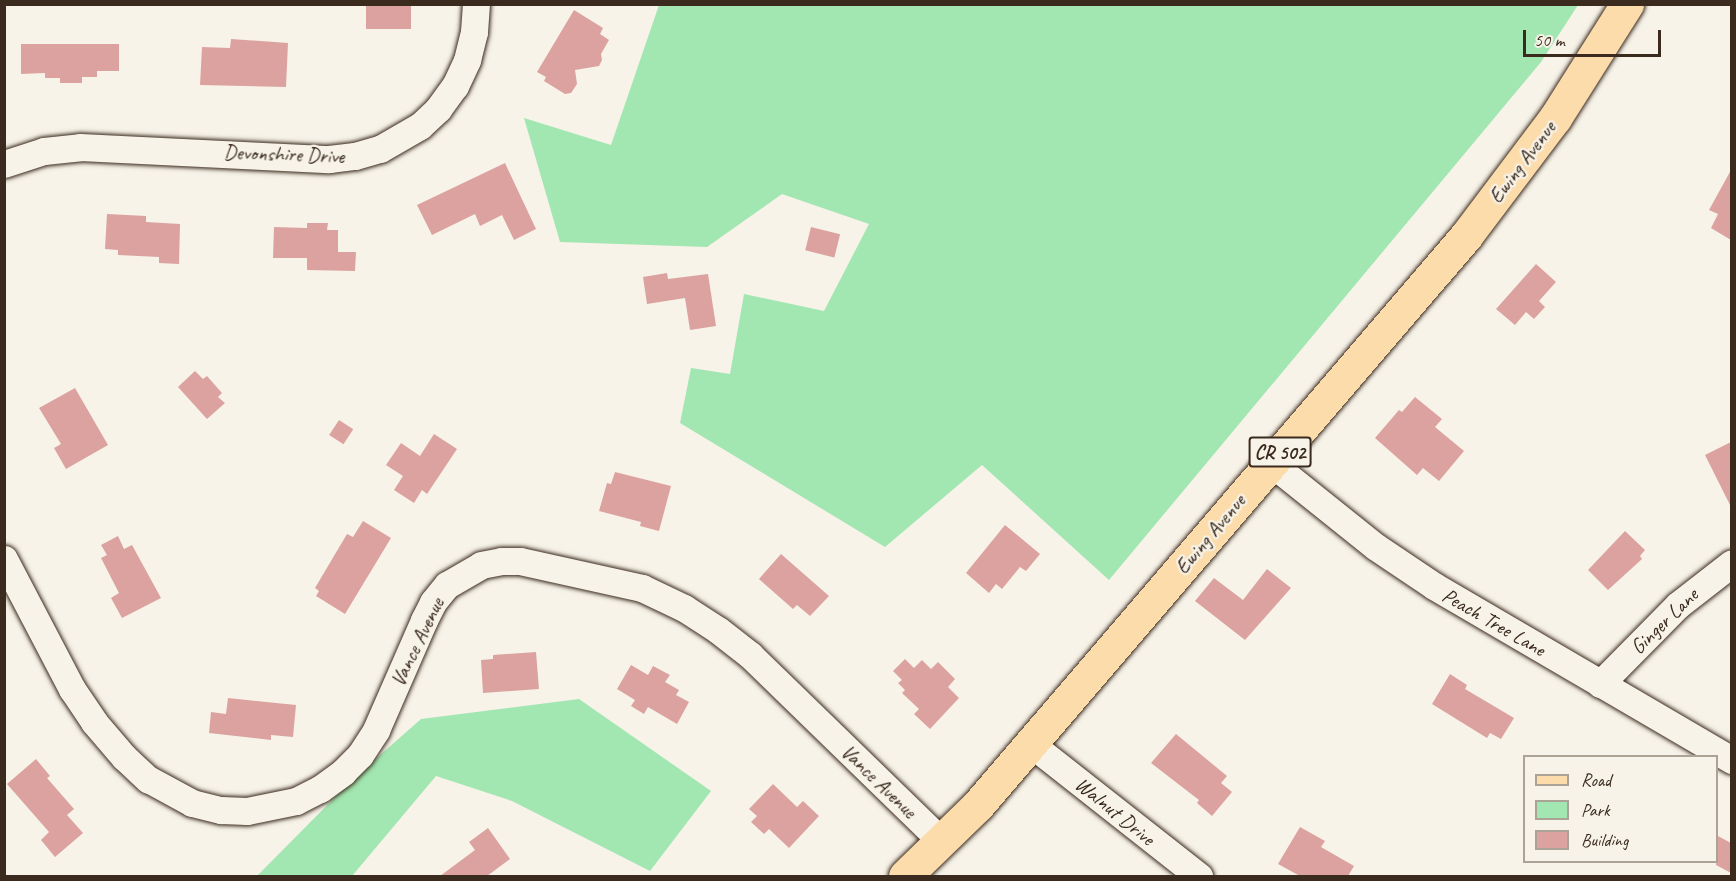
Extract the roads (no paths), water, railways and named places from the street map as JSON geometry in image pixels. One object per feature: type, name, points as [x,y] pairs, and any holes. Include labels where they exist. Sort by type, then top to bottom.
[{"type":"main road","name":"Ewing Avenue","points":[[904,876],[942,842],[1031,744],[1503,190],[1555,118],[1627,4]]},
{"type":"street","name":"Devonshire Drive","points":[[4,164],[44,152],[80,147],[329,159],[355,156],[380,149],[420,126],[438,109],[455,86],[467,60],[474,33],[476,4]]},
{"type":"street","name":"Peach Tree Lane","points":[[1271,463],[1376,547],[1434,586],[1731,760]]},
{"type":"street","name":"Vance Avenue","points":[[4,559],[72,689],[94,722],[124,757],[148,779],[192,803],[221,810],[247,811],[273,808],[296,801],[320,789],[343,772],[360,755],[376,730],[424,620],[433,602],[447,585],[481,565],[501,561],[520,561],[642,588],[684,608],[718,630],[750,655],[942,842]]},
{"type":"street","name":"Ginger Lane","points":[[1600,684],[1678,605],[1731,563]]},
{"type":"street","name":"Walnut Drive","points":[[1031,744],[1199,876]]}]
